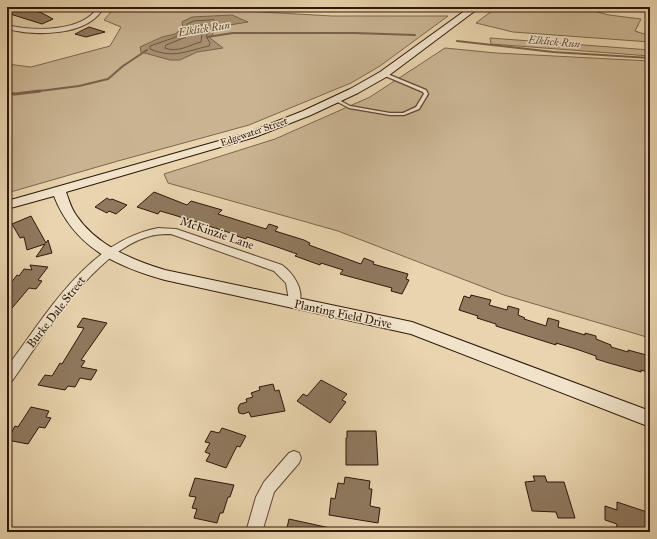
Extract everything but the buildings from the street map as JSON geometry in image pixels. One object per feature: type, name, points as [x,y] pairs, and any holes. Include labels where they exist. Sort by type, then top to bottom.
[{"type":"street","points":[[7,27],[32,32],[59,30],[75,25],[91,17],[99,11],[101,7]]},
{"type":"street","name":"Edgewater Street","points":[[7,205],[251,135],[336,100],[384,74],[476,7]]},
{"type":"street","name":"Planting Field Drive","points":[[58,190],[71,218],[82,231],[96,243],[131,264],[165,275],[412,328],[650,419]]},
{"type":"street","name":"McKinzie Lane","points":[[111,253],[128,240],[143,233],[162,230],[172,231],[278,268],[286,273],[291,280],[294,287],[294,303]]},
{"type":"street","name":"Burke Dale Street","points":[[7,377],[66,294],[87,273],[111,253]]},
{"type":"street","points":[[254,532],[264,497],[269,487],[294,458]]},
{"type":"lane","points":[[336,100],[349,107],[390,114],[409,113],[418,108],[426,94],[425,91],[384,74]]},
{"type":"shaded area","points":[[113,7],[226,7],[226,10],[332,16],[448,16],[380,66],[351,83],[249,125],[7,193],[7,64],[31,67],[110,46],[121,27],[104,20],[111,12]]},
{"type":"shaded area","points":[[497,7],[578,7],[609,15],[641,19],[635,31],[650,36],[650,42],[513,32],[476,23]]},
{"type":"shaded area","points":[[490,38],[650,50],[650,56],[491,44]]},
{"type":"shaded area","points":[[445,48],[496,53],[650,61],[650,338],[504,295],[338,231],[168,183],[164,174],[275,139],[370,97]]},
{"type":"water","points":[[232,15],[248,22],[217,27],[210,38],[223,48],[197,52],[180,60],[170,60],[141,52],[140,47],[162,37],[175,34],[183,28],[182,22],[192,17]]},
{"type":"waterway","name":"Elklick Run","points":[[207,37],[233,33],[354,33],[415,35]]},
{"type":"waterway","name":"Elklick Run","points":[[457,41],[553,52],[650,58]]},
{"type":"waterway","name":"Elklick Run","points":[[37,91],[79,86],[108,79],[123,66],[147,50]]},
{"type":"waterway","name":"Elklick Run","points":[[7,93],[15,94],[37,91]]},
{"type":"waterway","name":"Elklick Run","points":[[32,92],[37,91]]}]
